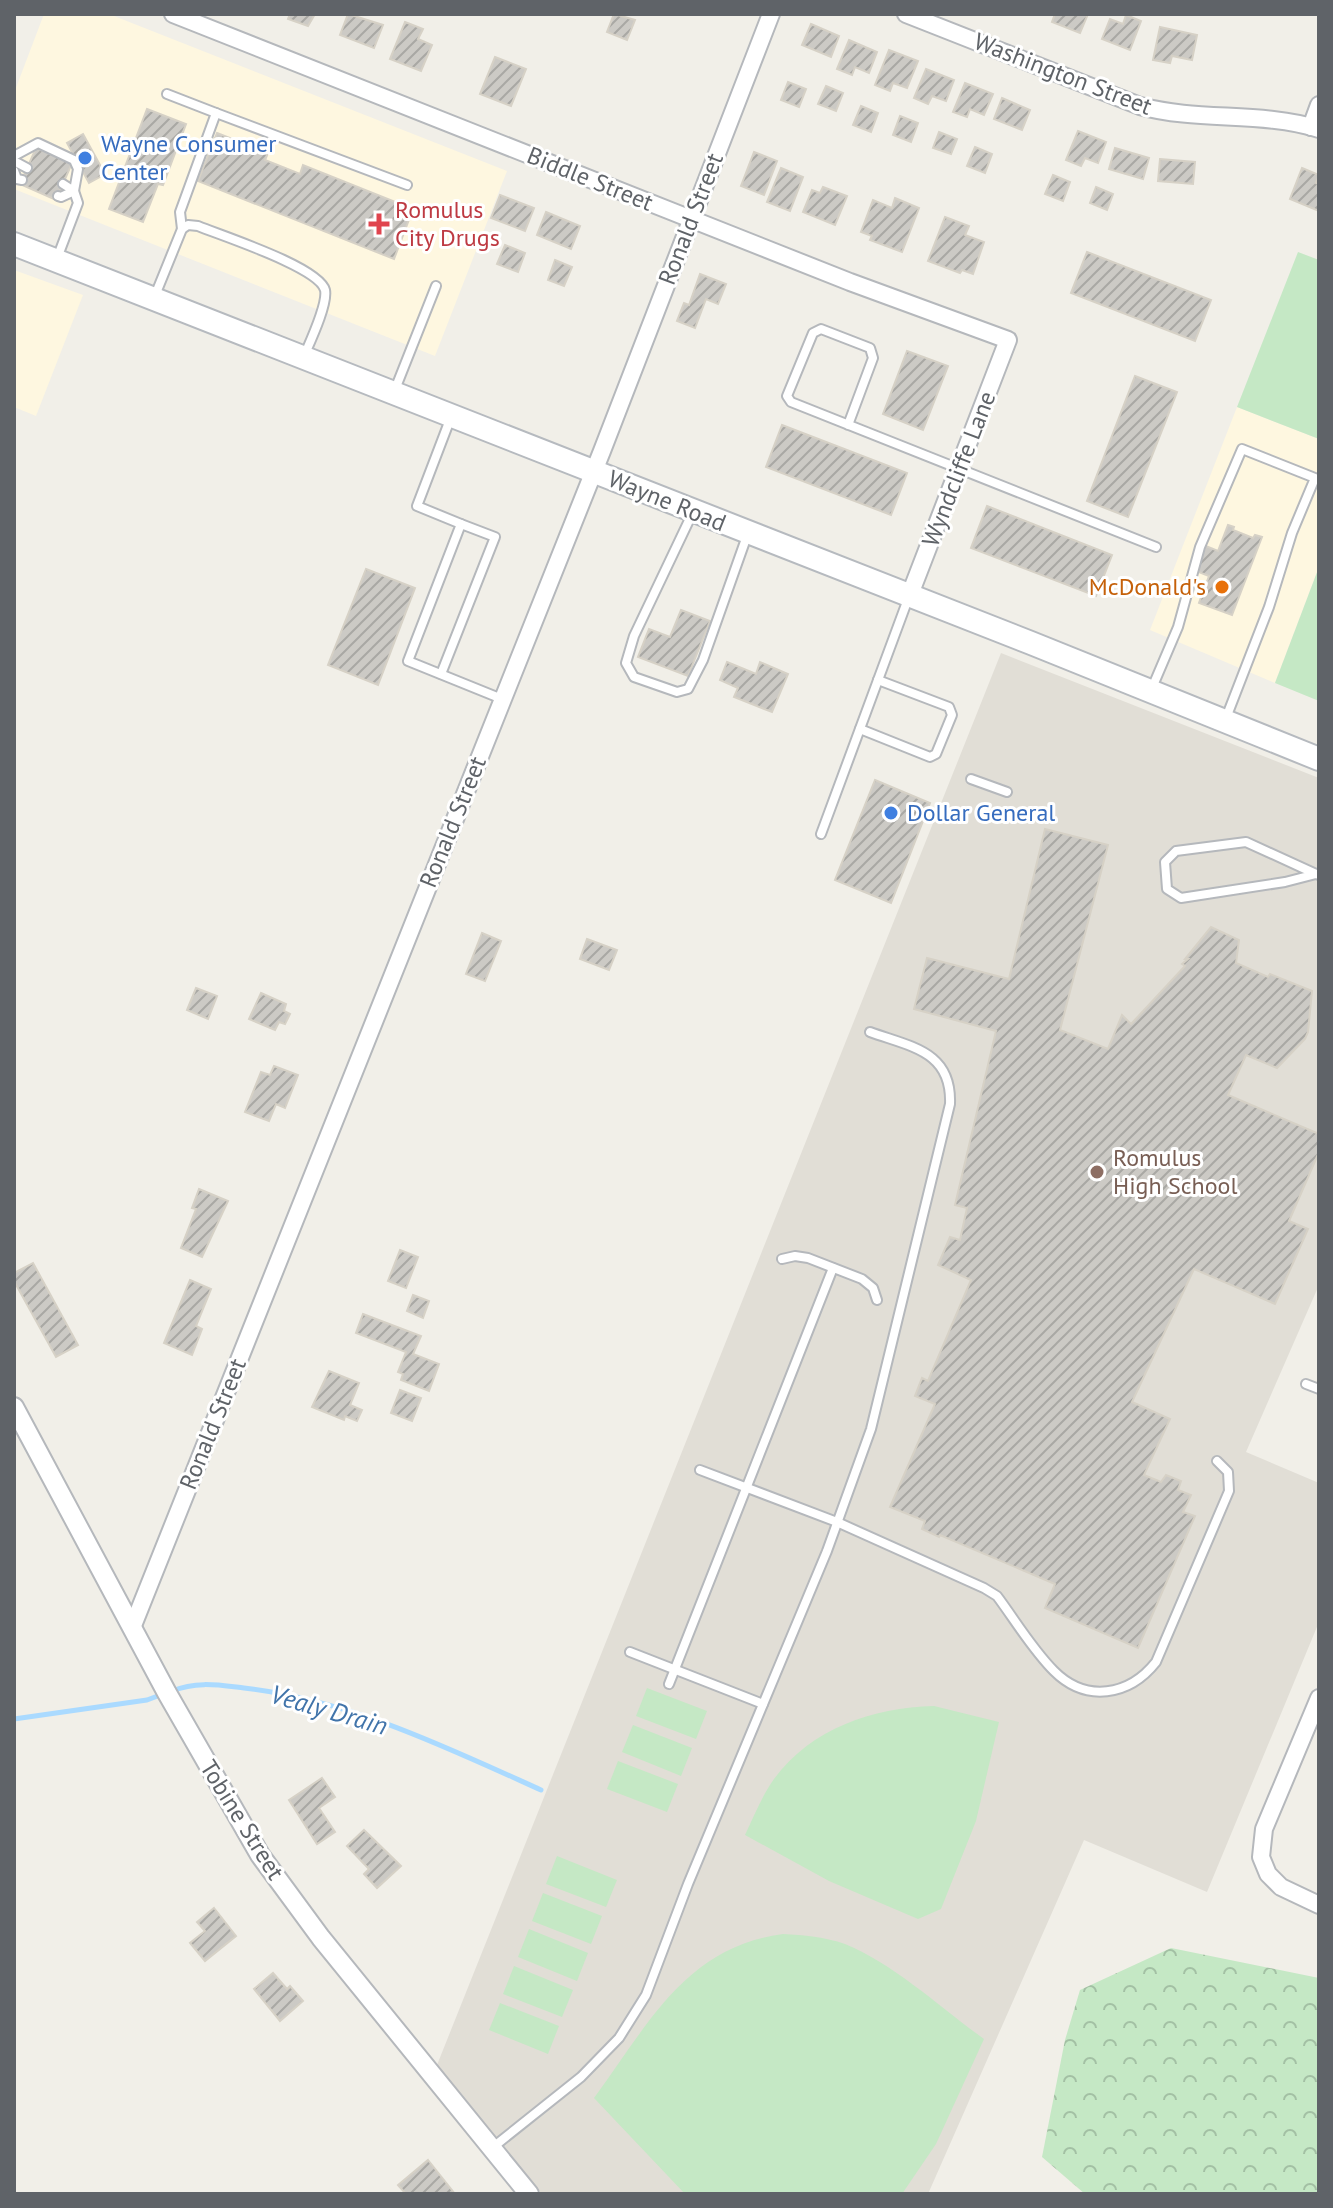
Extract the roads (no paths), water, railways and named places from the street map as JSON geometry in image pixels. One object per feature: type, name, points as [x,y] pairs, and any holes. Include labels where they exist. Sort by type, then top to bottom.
[{"type":"main road","name":"Wayne Road","points":[[14,244],[1319,759]]},
{"type":"street","name":"Biddle Street","points":[[173,14],[850,282],[1008,340]]},
{"type":"street","name":"Ronald Street","points":[[132,1628],[771,14]]},
{"type":"street","name":"Washington Street","points":[[906,14],[1140,106],[1180,115],[1275,120],[1315,128]]},
{"type":"street","points":[[1315,128],[1319,105]]},
{"type":"street","name":"Wyndcliffe Lane","points":[[909,597],[1008,340]]},
{"type":"street","name":"Tobine Street","points":[[14,1407],[132,1628],[260,1855],[339,1961],[529,2194]]},
{"type":"street","points":[[1319,1698],[1264,1829],[1261,1857],[1268,1874],[1281,1887],[1319,1905]]},
{"type":"lane","points":[[167,94],[407,185]]},
{"type":"lane","points":[[154,299],[182,229],[180,212],[216,113]]},
{"type":"lane","points":[[27,168],[14,159],[38,143],[74,160],[78,169],[74,191],[78,203],[56,261]]},
{"type":"lane","points":[[14,171],[17,179],[22,180]]},
{"type":"lane","points":[[63,184],[74,191]]},
{"type":"lane","points":[[58,196],[74,191]]},
{"type":"lane","points":[[182,229],[188,225],[198,226],[302,268],[320,281],[325,299],[304,358]]},
{"type":"lane","points":[[394,393],[436,286]]},
{"type":"lane","points":[[848,425],[873,358],[870,348],[821,329],[813,333],[787,396],[791,402],[848,425],[1156,547]]},
{"type":"lane","points":[[441,674],[495,537],[417,506],[451,416]]},
{"type":"lane","points":[[1150,692],[1178,627],[1200,547],[1242,449],[1315,478],[1224,722]]},
{"type":"lane","points":[[694,511],[634,636],[626,663],[634,677],[677,692],[688,689],[703,660],[748,533]]},
{"type":"lane","points":[[461,524],[408,661],[502,699]]},
{"type":"lane","points":[[821,834],[909,597]]},
{"type":"lane","points":[[860,729],[930,757],[936,754],[952,715],[949,707],[878,680]]},
{"type":"lane","points":[[971,779],[1007,792]]},
{"type":"lane","points":[[1246,842],[1318,874],[1181,898],[1167,889],[1165,862],[1176,851],[1246,842]]},
{"type":"lane","points":[[492,2148],[581,2077],[619,2038],[646,1995],[688,1884],[837,1522],[871,1429],[950,1104],[951,1089],[933,1056],[870,1032]]},
{"type":"lane","points":[[782,1259],[795,1256],[808,1258],[862,1279],[873,1288],[877,1300]]},
{"type":"lane","points":[[669,1684],[833,1268]]},
{"type":"lane","points":[[1306,1384],[1319,1389]]},
{"type":"lane","points":[[700,1470],[837,1522],[984,1588],[997,1596],[1054,1671],[1080,1687],[1111,1692],[1143,1679],[1156,1662],[1229,1491],[1228,1472],[1217,1461]]},
{"type":"lane","points":[[630,1652],[763,1704]]},
{"type":"waterway","name":"Vealy Drain","points":[[172,1691],[190,1686],[216,1685],[283,1694],[321,1703],[396,1727],[541,1790]]},
{"type":"waterway","name":"Vealy Drain","points":[[14,1719],[147,1700],[163,1694]]},
{"type":"place","name":"Wayne Consumer Center","points":[[85,158]]},
{"type":"place","name":"Romulus City Drugs","points":[[379,224]]},
{"type":"place","name":"McDonald's","points":[[1222,587]]},
{"type":"place","name":"Dollar General","points":[[891,813]]},
{"type":"place","name":"Romulus High School","points":[[1097,1172]]}]
